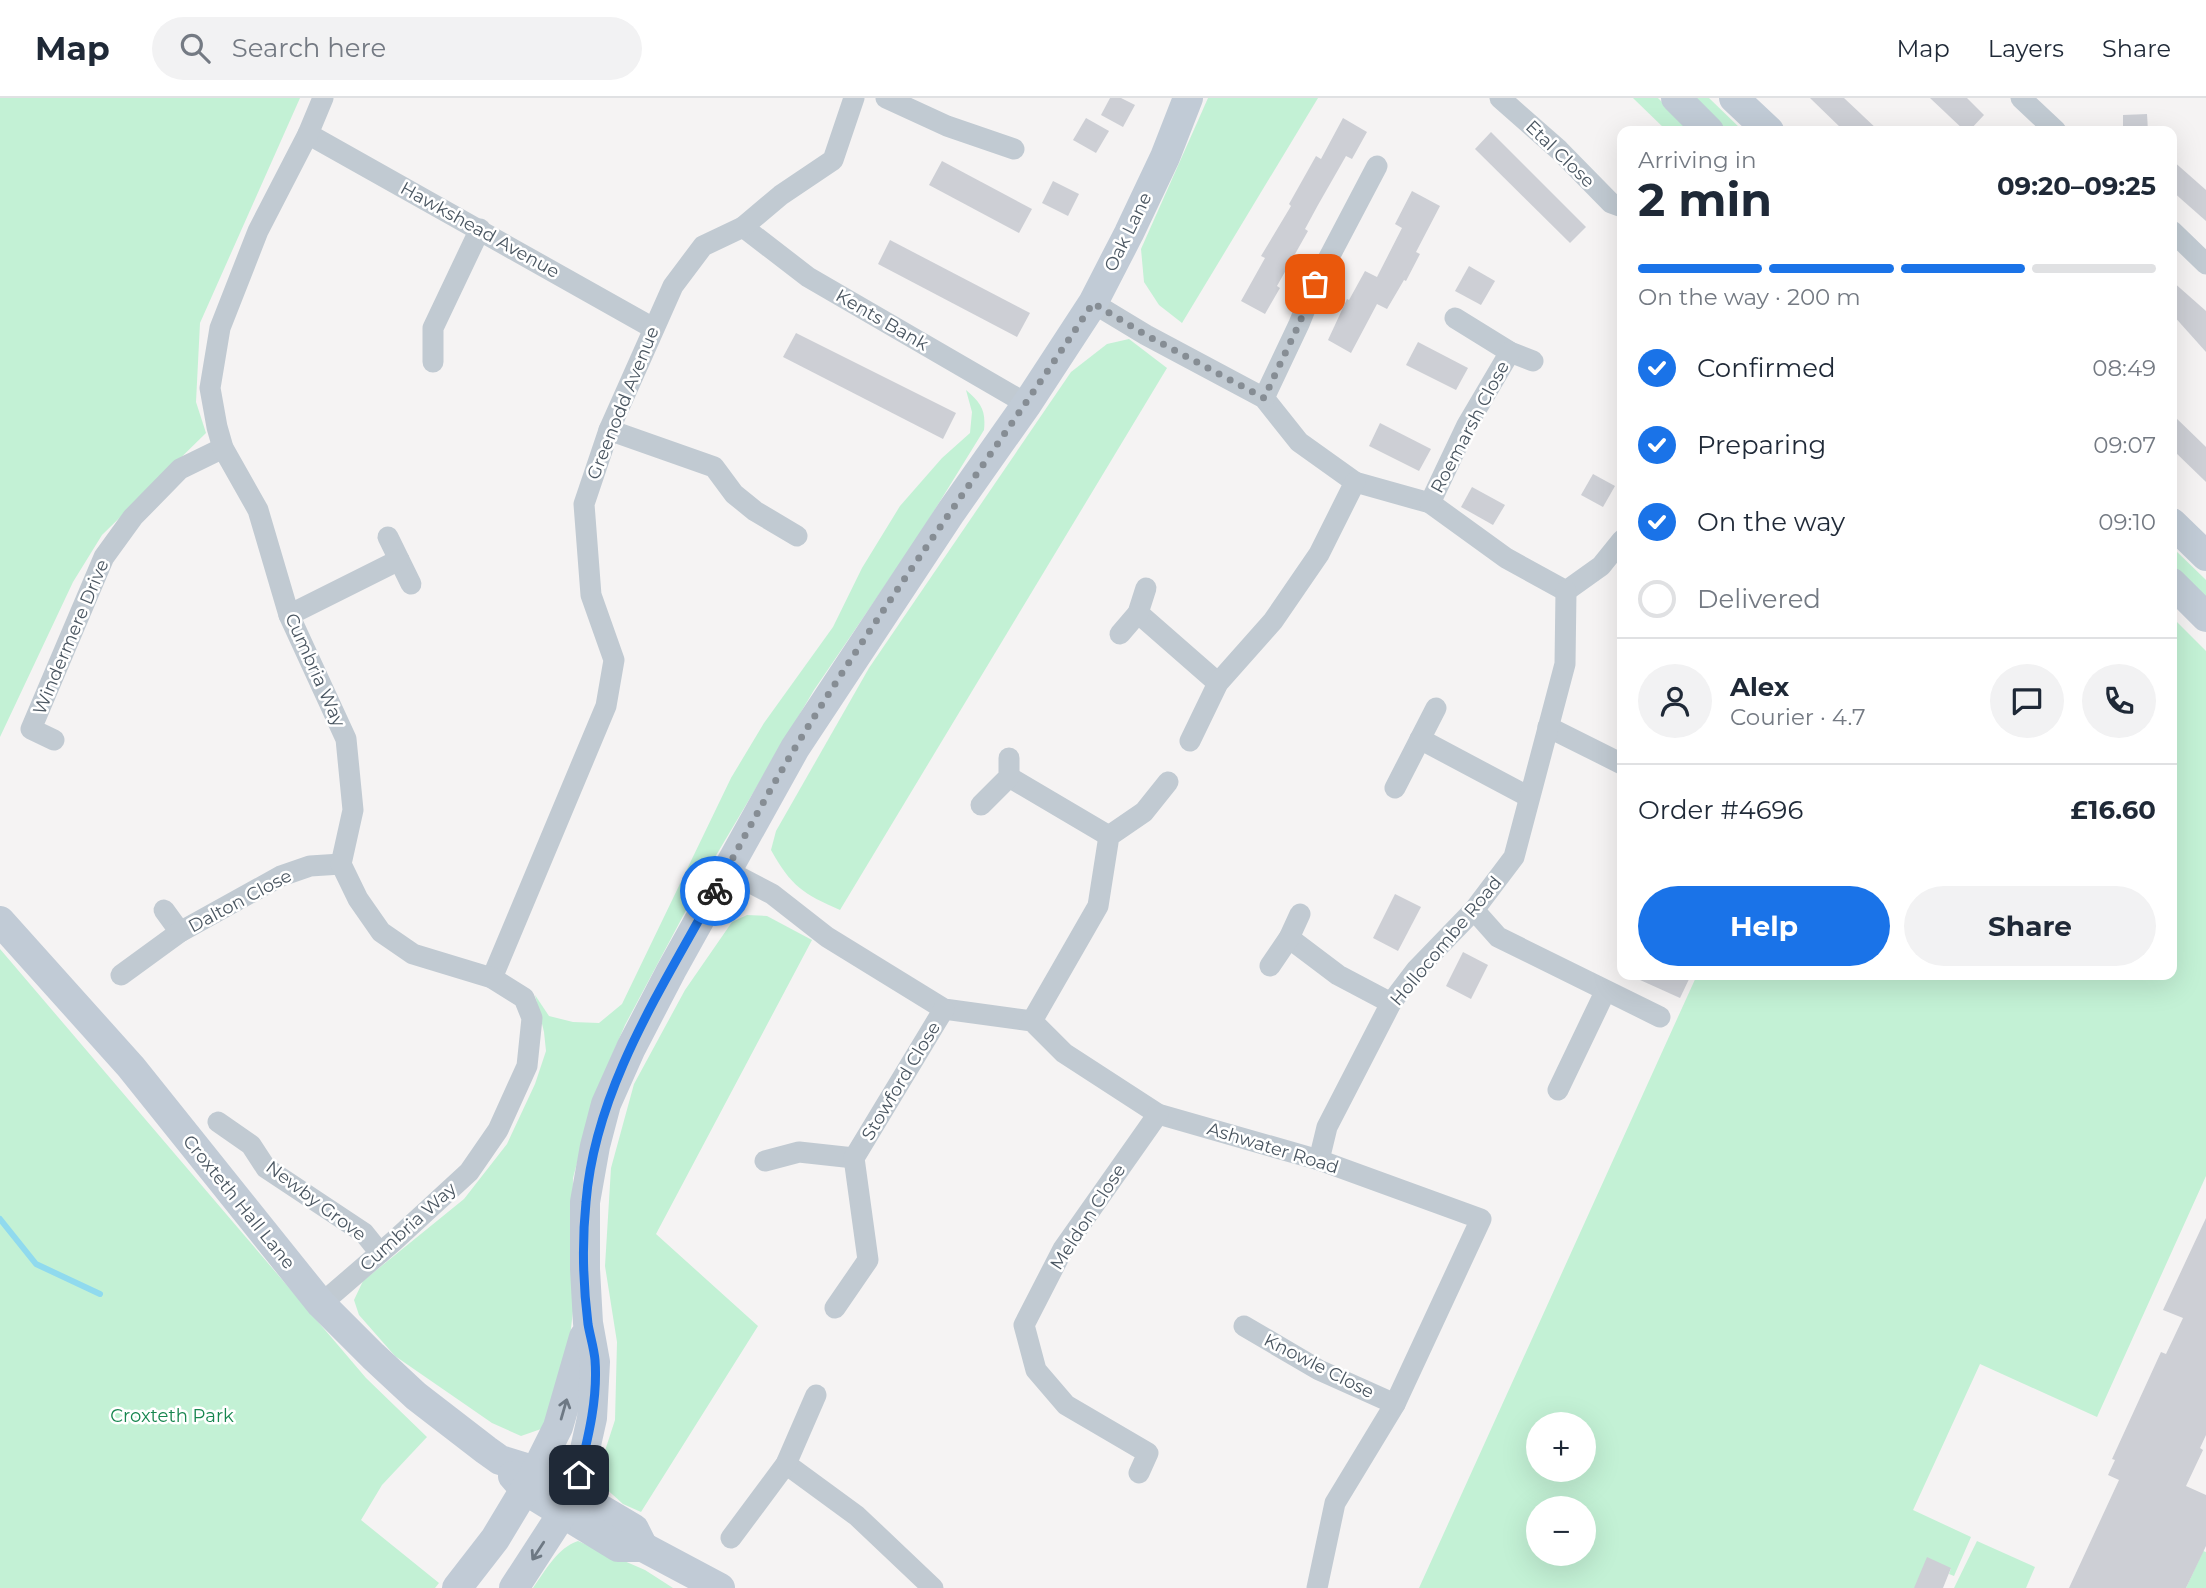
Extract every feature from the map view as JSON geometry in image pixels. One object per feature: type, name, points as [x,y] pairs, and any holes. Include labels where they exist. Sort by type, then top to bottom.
[{"type":"street","name":"Cumbria Way","points":[[321,1304],[469,1172],[498,1130],[527,1066],[532,1018],[524,998],[492,978],[413,954],[381,932],[358,899],[341,864],[353,810],[346,739],[289,615],[258,509],[223,448],[217,427],[210,388],[220,328],[258,231],[308,134],[323,98]]},
{"type":"street","name":"Greenodd Avenue","points":[[492,978],[607,706],[614,660],[591,595],[584,504],[609,430],[673,286],[703,246],[743,227],[782,195],[833,160],[854,98]]},
{"type":"street","points":[[886,98],[947,126],[1014,149]]},
{"type":"street","name":"Oak Lane","points":[[549,1495],[592,1419],[595,1362],[588,1323],[585,1269],[586,1202],[595,1146],[606,1104],[637,1037],[795,748],[1093,303],[1147,195],[1188,98]]},
{"type":"street","name":"Etal Close","points":[[1500,98],[1559,150],[1611,203],[1617,205]]},
{"type":"street","points":[[1676,98],[1704,126]]},
{"type":"street","points":[[1734,98],[1764,126]]},
{"type":"street","points":[[2021,98],[2051,126]]},
{"type":"street","name":"Hawkshead Avenue","points":[[308,134],[653,328]]},
{"type":"street","points":[[1264,398],[1315,284],[1377,166]]},
{"type":"street","name":"Kents Bank","points":[[743,227],[808,277],[1027,404]]},
{"type":"street","points":[[433,362],[433,328],[480,229]]},
{"type":"street","points":[[2177,236],[2206,264]]},
{"type":"street","points":[[1093,303],[1146,335],[1264,398],[1299,442],[1355,482],[1430,503],[1506,558],[1566,591],[1601,566],[1617,546]]},
{"type":"street","name":"Roemarsh Close","points":[[1455,318],[1510,352],[1533,361]]},
{"type":"street","name":"Roemarsh Close","points":[[1430,503],[1467,425],[1510,352]]},
{"type":"street","points":[[609,430],[715,467],[734,494],[755,512],[797,536]]},
{"type":"street","name":"Windermere Drive","points":[[54,740],[31,729],[104,557],[133,517],[180,469],[223,448]]},
{"type":"street","points":[[1190,741],[1219,683],[1273,621],[1319,554],[1355,482]]},
{"type":"street","points":[[2177,528],[2206,556]]},
{"type":"street","points":[[387,537],[411,584]]},
{"type":"street","points":[[289,615],[399,560]]},
{"type":"street","points":[[1120,634],[1138,613],[1146,588]]},
{"type":"street","points":[[2177,588],[2206,617]]},
{"type":"street","name":"Hollocombe Road","points":[[1319,1160],[1327,1127],[1391,1003],[1416,971],[1474,910],[1514,857],[1565,664],[1566,591]]},
{"type":"street","points":[[1138,613],[1219,683]]},
{"type":"street","points":[[1395,788],[1436,708]]},
{"type":"street","points":[[1548,727],[1617,762]]},
{"type":"street","points":[[1420,740],[1530,797]]},
{"type":"street","points":[[981,805],[1009,768],[1109,836]]},
{"type":"street","points":[[726,870],[772,894],[827,937],[944,1009],[1032,1021],[1098,906],[1109,836],[1144,812],[1168,782]]},
{"type":"street","name":"Dalton Close","points":[[121,975],[180,932],[281,876],[310,866],[341,864]]},
{"type":"street","name":"Dalton Close","points":[[164,910],[180,932]]},
{"type":"street","points":[[1474,910],[1498,937],[1660,1017]]},
{"type":"street","points":[[1270,966],[1289,938],[1300,914]]},
{"type":"street","name":"Croxteth Hall Lane","points":[[0,921],[131,1067],[321,1304],[416,1396],[549,1495],[634,1529],[643,1547],[720,1588]]},
{"type":"street","points":[[1289,938],[1338,975],[1391,1003]]},
{"type":"street","points":[[1558,1090],[1605,992]]},
{"type":"street","name":"Stowford Close","points":[[835,1308],[868,1260],[854,1158],[944,1009]]},
{"type":"street","name":"Ashwater Road","points":[[1032,1021],[1064,1053],[1158,1114],[1319,1160],[1480,1219],[1395,1404],[1335,1503],[1317,1588]]},
{"type":"street","name":"Meldon Close","points":[[1139,1473],[1148,1453],[1066,1405],[1036,1370],[1024,1325],[1063,1249],[1158,1114]]},
{"type":"street","name":"Newby Grove","points":[[218,1122],[251,1145],[266,1168],[364,1233],[380,1253]]},
{"type":"street","points":[[765,1161],[799,1152],[854,1158]]},
{"type":"street","name":"Oak Lane","points":[[549,1495],[558,1427],[588,1323]]},
{"type":"street","name":"Knowle Close","points":[[1244,1326],[1319,1370],[1395,1404]]},
{"type":"street","points":[[730,1538],[786,1464],[816,1395]]},
{"type":"street","points":[[786,1464],[857,1516],[924,1585]]},
{"type":"street","points":[[457,1588],[495,1539],[549,1495]]},
{"type":"street","points":[[483,1588],[533,1513],[549,1495]]},
{"type":"street","points":[[514,1588],[549,1495]]},
{"type":"green space","points":[[0,98],[300,98],[200,323],[196,402],[206,433],[102,535],[73,582],[0,737]]},
{"type":"green space","points":[[1208,98],[1318,98],[1182,323],[1159,305],[1144,282],[1141,249]]},
{"type":"green space","points":[[1633,98],[1658,98],[1683,126],[1662,126]]},
{"type":"green space","points":[[1692,98],[1709,98],[1738,126],[1720,126]]},
{"type":"green space","points":[[1129,339],[1167,368],[840,910],[816,899],[799,888],[778,862],[771,850],[776,831],[869,668],[1071,372],[1107,344]]},
{"type":"green space","points":[[966,390],[981,407],[984,430],[918,537],[814,690],[708,869],[625,1025],[595,1095],[573,1178],[575,1294],[567,1362],[555,1407],[541,1429],[521,1436],[492,1423],[395,1356],[359,1315],[354,1300],[363,1281],[464,1199],[507,1144],[535,1084],[546,1051],[535,995],[549,1016],[573,1022],[599,1023],[622,1004],[731,778],[764,723],[833,627],[862,568],[900,506],[942,458],[970,433],[972,412]]},
{"type":"green space","points":[[2177,552],[2206,580],[2206,606],[2177,577]]},
{"type":"green space","points":[[2177,622],[2206,651],[2206,1176],[2097,1417],[1980,1364],[1913,1510],[1971,1537],[1954,1576],[1949,1574],[1951,1568],[1914,1588],[1419,1588],[1695,980],[2177,980]]},
{"type":"green space","points":[[747,915],[767,916],[812,940],[656,1234],[758,1326],[641,1512],[623,1504],[602,1485],[601,1463],[615,1420],[617,1342],[605,1266],[611,1168],[634,1084],[685,990],[732,922]]},
{"type":"green space","name":"Croxteth Park","points":[[0,949],[366,1378],[427,1437],[382,1485],[361,1520],[439,1583],[435,1588],[0,1588]]},
{"type":"green space","points":[[578,1541],[645,1570],[673,1588],[533,1588],[558,1554]]},
{"type":"green space","points":[[1977,1541],[2035,1567],[2026,1588],[1954,1588]]},
{"type":"green space","points":[[2203,1551],[2206,1552],[2206,1588],[2186,1588]]},
{"type":"building","points":[[1110,98],[1121,98],[1135,105],[1123,127],[1101,115]]},
{"type":"building","points":[[1810,98],[1844,98],[1874,126],[1839,126]]},
{"type":"building","points":[[1930,98],[1967,98],[1984,115],[1974,126],[1960,126]]},
{"type":"building","points":[[2147,114],[2148,126],[2123,126],[2123,115]]},
{"type":"building","points":[[1086,118],[1109,131],[1096,153],[1073,140]]},
{"type":"building","points":[[1343,118],[1367,132],[1352,159],[1346,156],[1318,205],[1305,229],[1308,231],[1277,286],[1280,288],[1265,314],[1241,301],[1265,258],[1261,256],[1291,206],[1289,204],[1316,156],[1321,159]]},
{"type":"building","points":[[1491,132],[1586,227],[1570,243],[1475,149]]},
{"type":"building","points":[[942,161],[1032,209],[1019,233],[929,185]]},
{"type":"building","points":[[2177,164],[2206,190],[2206,221],[2177,195]]},
{"type":"building","points":[[1053,181],[1079,194],[1068,216],[1042,203]]},
{"type":"building","points":[[1412,191],[1440,206],[1416,252],[1420,254],[1406,281],[1404,280],[1387,309],[1377,304],[1351,353],[1328,340],[1347,299],[1349,300],[1365,271],[1377,277],[1402,228],[1395,224]]},
{"type":"building","points":[[890,240],[1030,313],[1017,337],[878,264]]},
{"type":"building","points":[[1469,266],[1495,281],[1481,305],[1455,291]]},
{"type":"building","points":[[2177,285],[2206,311],[2206,352],[2177,320]]},
{"type":"building","points":[[796,333],[956,413],[943,439],[783,357]]},
{"type":"building","points":[[1418,342],[1468,368],[1456,390],[1406,365]]},
{"type":"building","points":[[2177,419],[2206,447],[2206,482],[2177,454]]},
{"type":"building","points":[[1380,423],[1431,449],[1419,471],[1369,446]]},
{"type":"building","points":[[1593,474],[1615,486],[1603,507],[1581,495]]},
{"type":"building","points":[[1472,487],[1505,505],[1493,525],[1461,507]]},
{"type":"building","points":[[1395,894],[1421,907],[1398,951],[1373,938]]},
{"type":"building","points":[[1463,952],[1488,965],[1471,999],[1446,986]]},
{"type":"building","points":[[1640,980],[1689,980],[1680,998]]},
{"type":"building","points":[[2206,1218],[2206,1435],[2200,1448],[2203,1450],[2186,1486],[2206,1495],[2206,1546],[2186,1588],[2069,1588],[2119,1480],[2108,1475],[2115,1460],[2112,1459],[2161,1352],[2166,1354],[2183,1318],[2163,1310]]},
{"type":"building","points":[[1927,1557],[1951,1568],[1943,1588],[1914,1588]]},
{"type":"waterway","points":[[0,1219],[36,1264],[100,1294]]},
{"type":"way so far","points":[[715,891],[795,748],[1093,303],[1146,335],[1264,398],[1315,284]]},
{"type":"route","points":[[579,1475],[592,1419],[595,1362],[588,1323],[585,1269],[586,1202],[595,1146],[606,1104],[631,1048],[715,891]]}]
